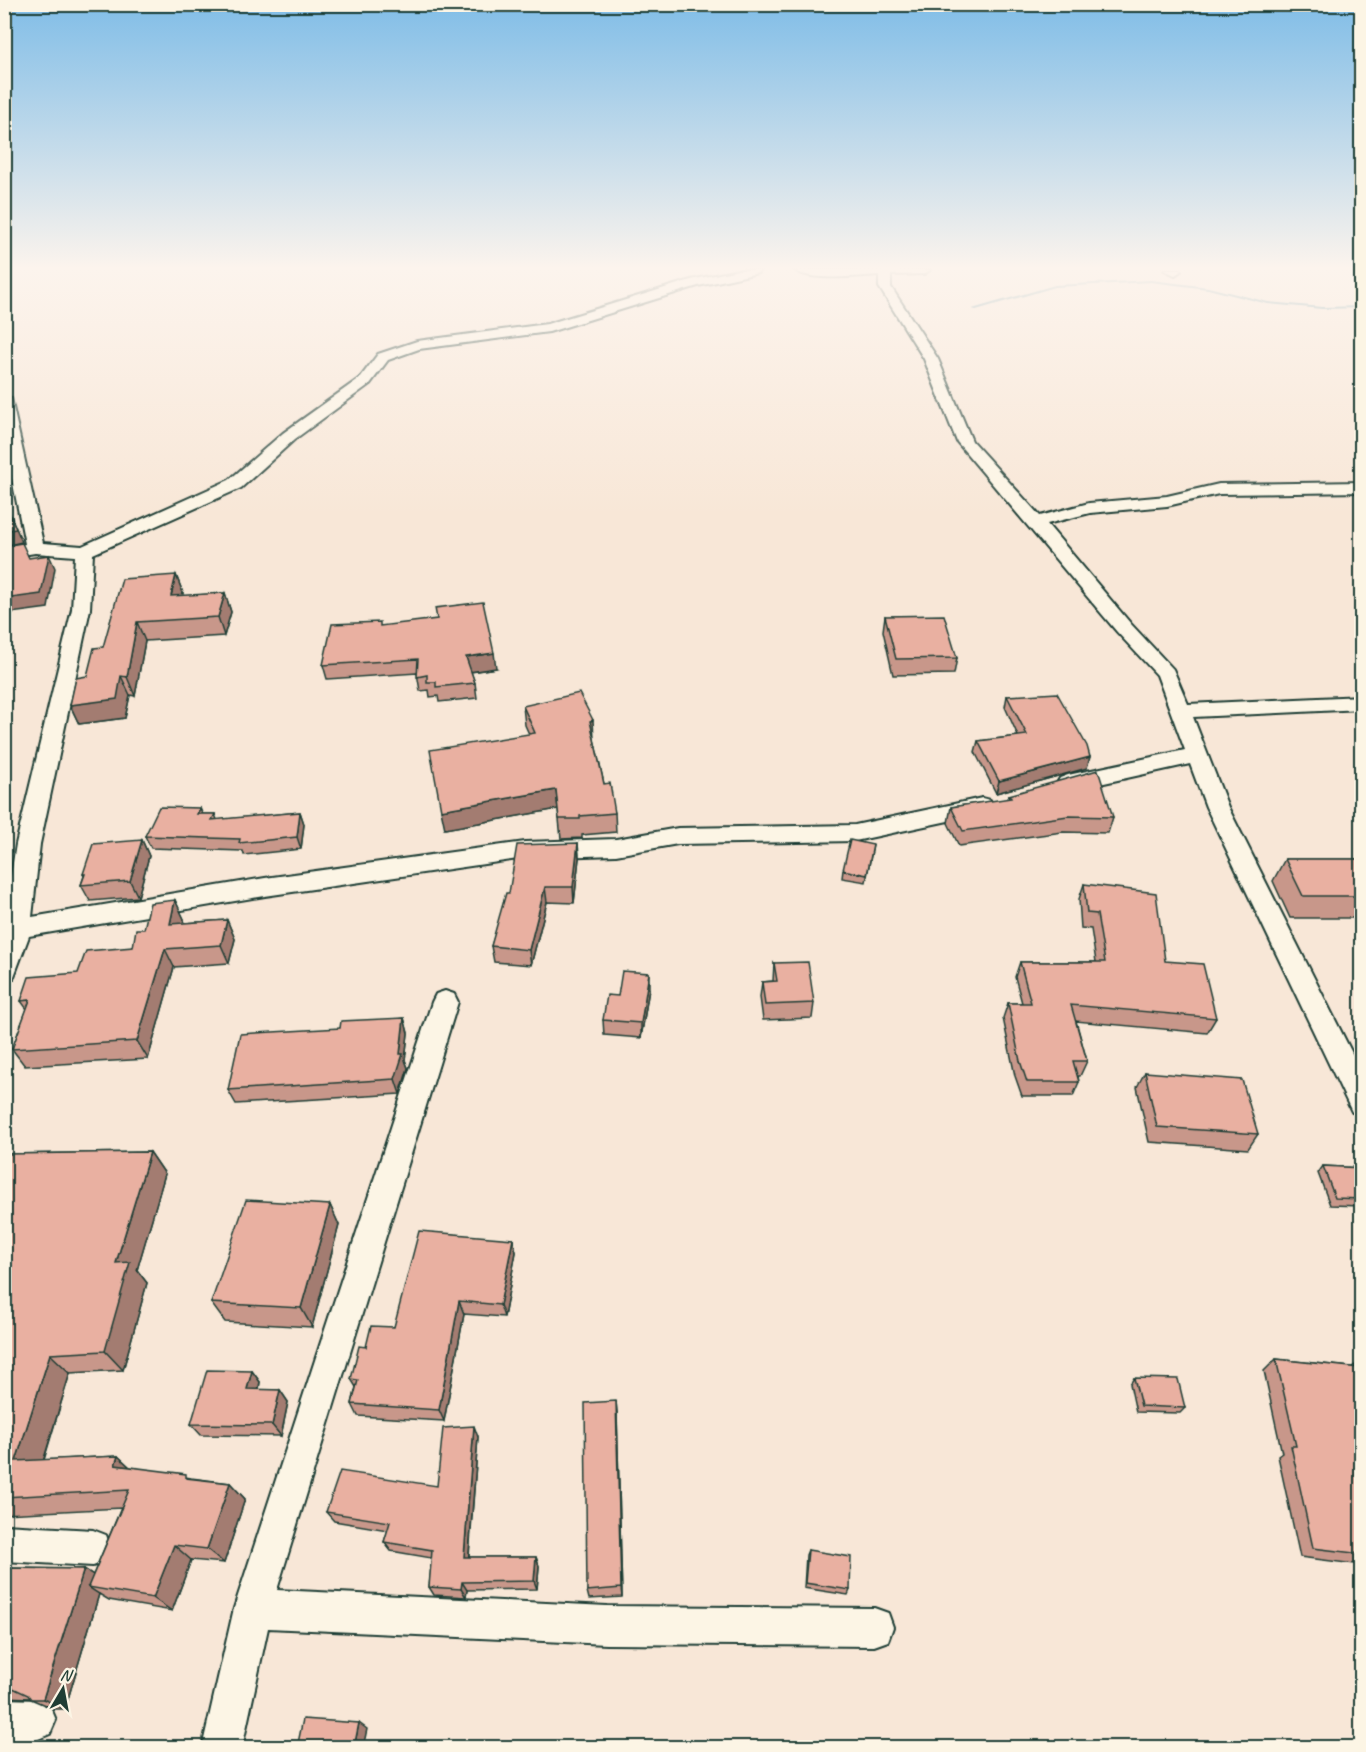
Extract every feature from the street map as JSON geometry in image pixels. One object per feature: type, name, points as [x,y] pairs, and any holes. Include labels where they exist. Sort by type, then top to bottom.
[{"type":"street","points":[[4,553],[35,548],[84,551],[235,484],[289,436],[365,381],[383,357],[398,352]]},
{"type":"street","points":[[926,352],[965,442],[1036,522],[1124,628],[1166,673],[1217,807],[1362,1103]]},
{"type":"street","points":[[4,398],[35,548]]},
{"type":"street","points":[[1036,522],[1089,508],[1167,501],[1219,489],[1362,487]]},
{"type":"street","points":[[4,972],[13,942],[28,844],[81,609],[84,551]]},
{"type":"street","points":[[1181,711],[1362,702]]},
{"type":"street","points":[[1050,788],[1079,779],[1197,755]]},
{"type":"street","points":[[13,942],[144,909],[266,887],[525,850],[616,848],[678,836],[855,833],[999,802]]},
{"type":"street","points":[[222,1748],[253,1608],[445,1002]]},
{"type":"street","points":[[4,1543],[93,1548]]},
{"type":"street","points":[[253,1608],[607,1625],[874,1627]]},
{"type":"building","points":[[7,507],[16,529],[4,531],[4,508]]},
{"type":"building","points":[[22,543],[29,558],[49,555],[41,594],[4,599],[4,546]]},
{"type":"building","points":[[176,575],[171,596],[225,593],[218,617],[137,622],[127,677],[121,676],[117,699],[70,705],[76,678],[87,676],[94,648],[103,647],[122,579]]},
{"type":"building","points":[[483,602],[494,653],[466,657],[475,683],[436,687],[436,682],[427,682],[427,675],[417,677],[418,659],[323,665],[332,624],[380,622],[380,626],[437,619],[435,608]]},
{"type":"building","points":[[944,615],[957,658],[896,659],[885,616]]},
{"type":"building","points":[[579,693],[593,720],[590,721],[604,784],[610,783],[615,813],[580,816],[580,819],[559,819],[556,790],[441,810],[430,750],[535,733],[523,706]]},
{"type":"building","points":[[1057,693],[1087,746],[1090,757],[999,781],[978,741],[1027,735],[1007,696]]},
{"type":"building","points":[[1098,770],[1113,817],[1068,816],[963,831],[951,807],[1011,798],[1009,795]]},
{"type":"building","points":[[159,807],[200,808],[197,814],[215,814],[212,820],[300,812],[297,837],[239,843],[240,839],[145,836]]},
{"type":"building","points":[[142,840],[130,881],[81,885],[93,844]]},
{"type":"building","points":[[850,840],[873,845],[867,875],[843,870]]},
{"type":"building","points":[[578,843],[573,887],[545,887],[529,950],[491,946],[506,893],[509,893],[517,845]]},
{"type":"building","points":[[1285,859],[1362,859],[1362,896],[1303,896]]},
{"type":"building","points":[[1084,884],[1156,893],[1165,961],[1203,964],[1216,1018],[1071,1005],[1087,1061],[1073,1061],[1079,1082],[1027,1082],[1020,1061],[1008,1003],[1031,1003],[1020,962],[1105,962],[1097,914],[1087,913]]},
{"type":"building","points":[[175,900],[170,924],[227,920],[221,945],[165,949],[137,1041],[12,1049],[30,1000],[21,1001],[29,977],[78,973],[86,951],[133,947],[136,929],[144,929],[150,903]]},
{"type":"building","points":[[808,962],[814,1003],[765,1005],[762,982],[777,981],[774,963]]},
{"type":"building","points":[[622,971],[649,973],[641,1023],[603,1020],[607,995],[618,996]]},
{"type":"building","points":[[404,1018],[400,1054],[403,1054],[395,1079],[228,1090],[240,1034],[340,1028],[341,1021]]},
{"type":"building","points":[[1145,1072],[1242,1080],[1258,1134],[1157,1127]]},
{"type":"building","points":[[150,1152],[116,1263],[130,1262],[105,1351],[50,1354],[16,1461],[118,1456],[115,1465],[186,1474],[186,1478],[230,1483],[207,1549],[174,1545],[153,1598],[88,1587],[129,1490],[4,1497],[4,1154]]},
{"type":"building","points":[[1323,1166],[1362,1168],[1362,1199],[1335,1198]]},
{"type":"building","points":[[246,1200],[330,1205],[301,1308],[211,1303]]},
{"type":"building","points":[[419,1231],[513,1239],[500,1305],[459,1301],[439,1410],[352,1404],[358,1380],[351,1379],[359,1346],[366,1347],[371,1326],[394,1327]]},
{"type":"building","points":[[1276,1359],[1359,1368],[1358,1363],[1362,1363],[1362,1554],[1313,1548],[1291,1446],[1296,1446]]},
{"type":"building","points":[[207,1370],[252,1371],[247,1389],[280,1390],[272,1425],[191,1424]]},
{"type":"building","points":[[1134,1378],[1178,1379],[1185,1408],[1141,1406]]},
{"type":"building","points":[[616,1401],[621,1588],[587,1591],[585,1403]]},
{"type":"building","points":[[474,1426],[464,1557],[536,1557],[534,1581],[462,1582],[461,1589],[429,1587],[432,1550],[384,1542],[390,1522],[326,1512],[340,1471],[437,1486],[443,1428]]},
{"type":"building","points":[[808,1550],[851,1557],[850,1590],[805,1583]]},
{"type":"building","points":[[4,1568],[84,1569],[43,1699],[31,1699],[28,1695],[13,1688],[4,1688]]},
{"type":"building","points":[[303,1719],[359,1723],[354,1748],[297,1748]]}]
